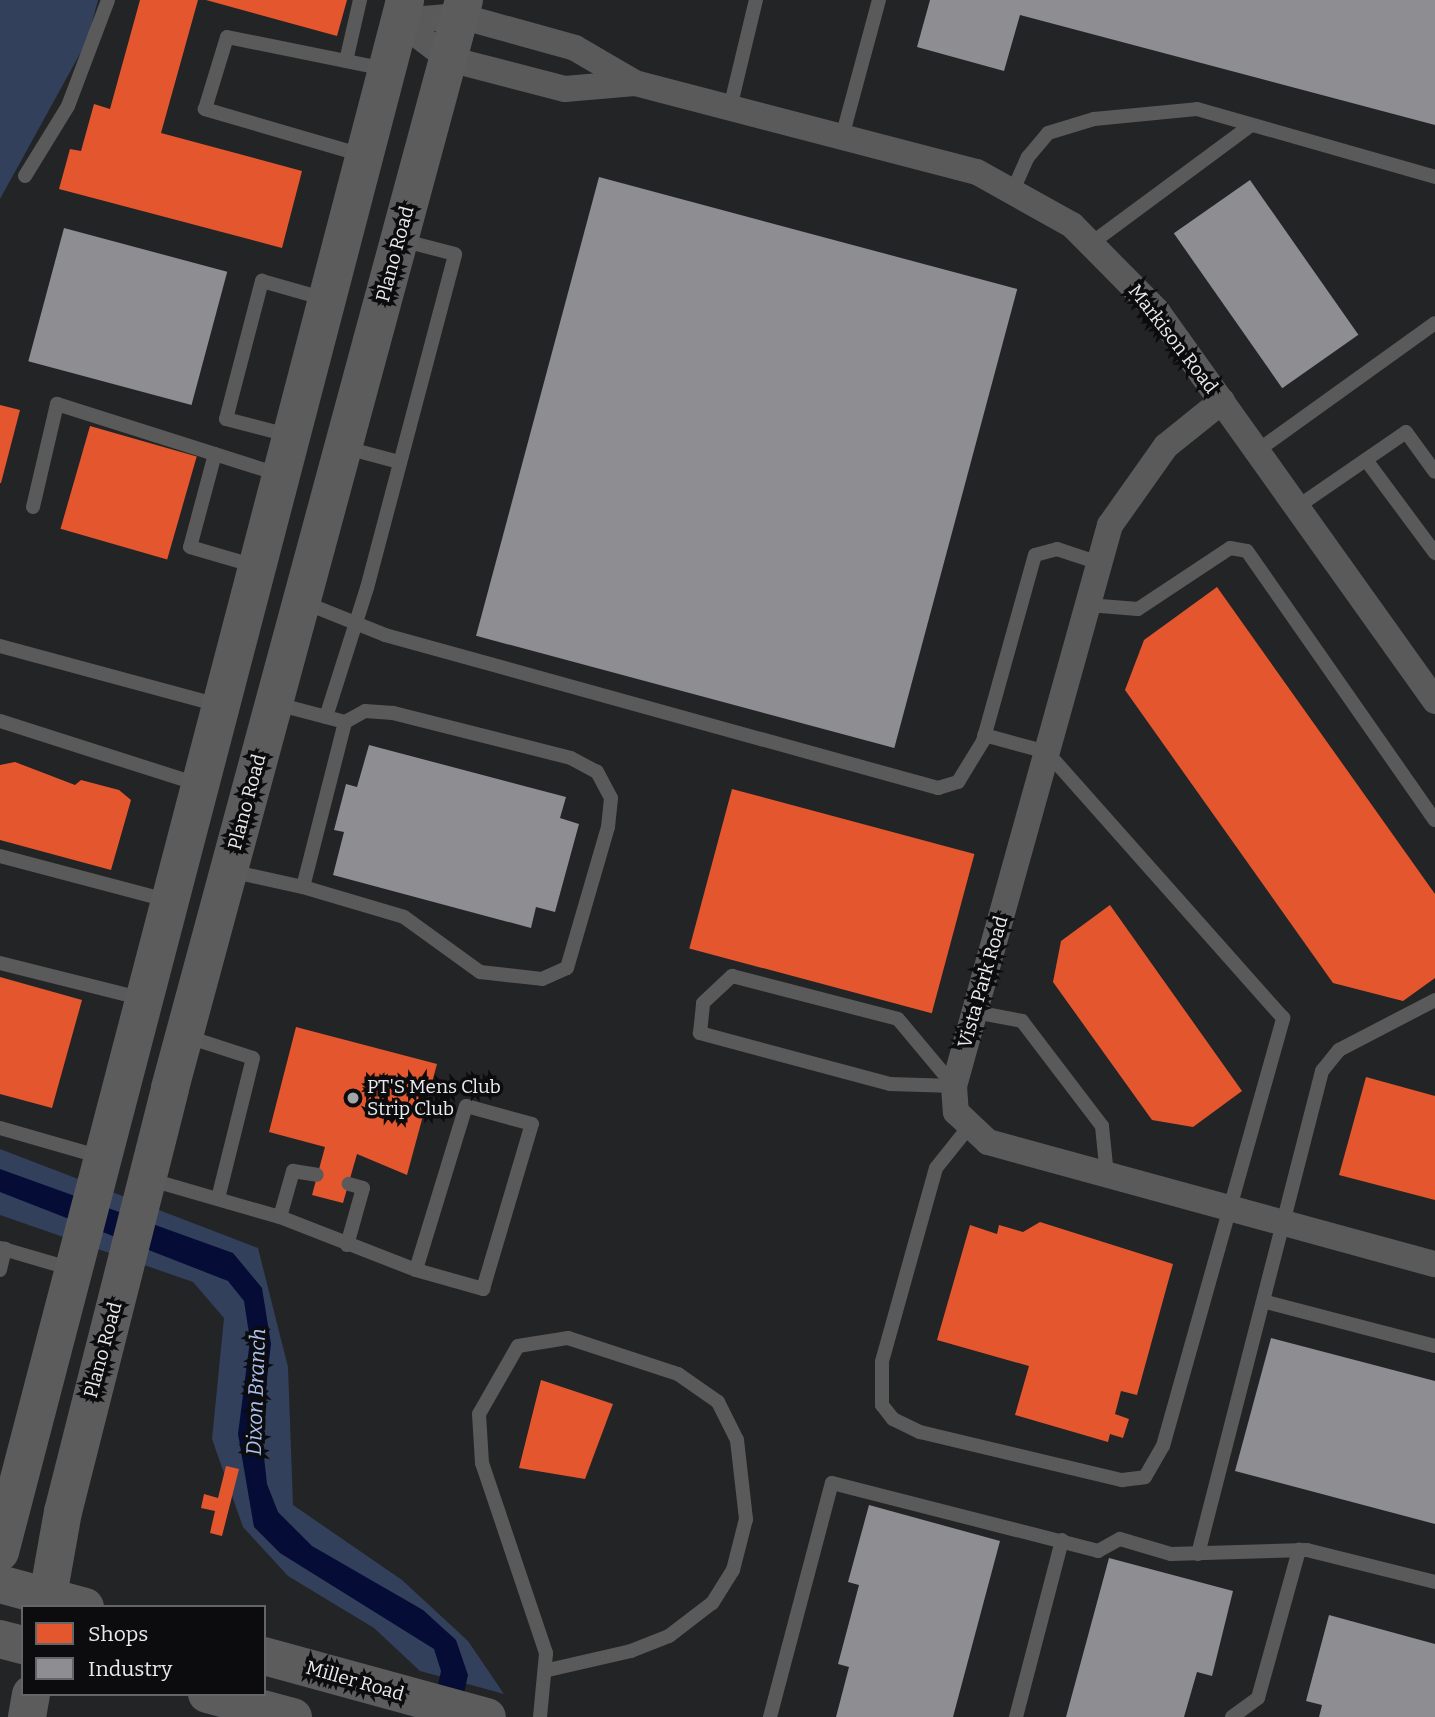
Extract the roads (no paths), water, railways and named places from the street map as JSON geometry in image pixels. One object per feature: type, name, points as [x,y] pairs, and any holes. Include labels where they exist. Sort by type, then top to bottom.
[{"type":"main road","name":"Plano Road","points":[[47,1602],[125,1265],[184,1036],[462,8]]},
{"type":"main road","points":[[0,1552],[288,435],[402,10]]},
{"type":"main road","points":[[252,576],[302,602]]},
{"type":"main road","points":[[143,999],[184,1036]]},
{"type":"main road","points":[[0,1584],[47,1602],[70,1605]]},
{"type":"main road","points":[[0,1639],[21,1644]]},
{"type":"main road","name":"Miller Road","points":[[266,1657],[487,1717]]},
{"type":"main road","points":[[26,1717],[31,1696]]},
{"type":"main road","points":[[214,1696],[293,1717]]},
{"type":"street","name":"Markison Road","points":[[402,10],[462,8],[575,48],[635,83],[977,172],[1014,188],[1093,242],[1157,311],[1435,702]]},
{"type":"street","name":"Markison Road","points":[[402,10],[449,58],[565,89],[635,83]]},
{"type":"street","name":"Vista Park Road","points":[[968,1128],[956,1112],[954,1086],[1110,525],[1141,474],[1222,401]]},
{"type":"street","points":[[968,1128],[988,1142],[1435,1264]]},
{"type":"lane","points":[[25,176],[68,106],[108,0]]},
{"type":"lane","points":[[346,61],[360,0]]},
{"type":"lane","points":[[730,108],[757,0]]},
{"type":"lane","points":[[842,137],[879,0]]},
{"type":"lane","points":[[363,155],[205,108],[227,37],[387,69]]},
{"type":"lane","points":[[1014,188],[1028,157],[1048,133],[1094,119],[1197,109],[1435,177]]},
{"type":"lane","points":[[1093,242],[1251,125]]},
{"type":"lane","points":[[326,717],[357,619],[455,254],[399,240]]},
{"type":"lane","points":[[288,435],[226,419],[262,281],[326,299]]},
{"type":"lane","points":[[1257,451],[1435,323]]},
{"type":"lane","points":[[33,507],[57,404],[278,474]]},
{"type":"lane","points":[[1297,508],[1406,432],[1435,472]]},
{"type":"lane","points":[[343,447],[399,462]]},
{"type":"lane","points":[[215,454],[190,547],[252,576]]},
{"type":"lane","points":[[1366,460],[1435,553]]},
{"type":"lane","points":[[1088,606],[1138,609],[1230,548],[1247,551],[1435,820]]},
{"type":"lane","points":[[302,602],[357,619],[385,635],[938,788],[958,782],[984,735],[1035,555],[1057,550],[1100,564]]},
{"type":"lane","points":[[0,646],[219,705]]},
{"type":"lane","points":[[229,871],[303,887],[404,917],[481,972],[542,979],[567,968],[571,959],[608,827],[607,789],[597,772],[571,758],[393,713],[365,711],[345,722],[274,704]]},
{"type":"lane","points":[[0,721],[198,785]]},
{"type":"lane","points":[[303,887],[345,722]]},
{"type":"lane","points":[[968,1128],[936,1168],[882,1362],[882,1405],[893,1419],[920,1432],[1122,1480],[1145,1477],[1163,1446],[1283,1018],[1047,752],[984,735]]},
{"type":"lane","points":[[0,856],[169,900]]},
{"type":"lane","points":[[0,963],[143,999]]},
{"type":"lane","points":[[732,976],[898,1019],[954,1086],[890,1084],[700,1033],[703,1003],[732,976]]},
{"type":"lane","points":[[1198,1554],[1287,1224],[1322,1071],[1339,1049],[1435,1000]]},
{"type":"lane","points":[[975,1012],[1022,1021],[1107,1134],[1107,1175]]},
{"type":"lane","points":[[184,1036],[253,1058],[218,1198]]},
{"type":"lane","points":[[143,1196],[218,1198],[280,1217],[416,1270],[483,1289],[532,1124],[466,1106],[416,1270]]},
{"type":"lane","points":[[0,1128],[102,1157]]},
{"type":"lane","points":[[280,1217],[293,1171],[317,1175]]},
{"type":"lane","points":[[347,1245],[363,1188],[349,1184]]},
{"type":"lane","points":[[0,1270],[2,1249],[73,1269]]},
{"type":"lane","points":[[1266,1302],[1435,1346]]},
{"type":"lane","points":[[540,1717],[548,1670],[482,1463],[479,1414],[518,1346],[568,1338],[678,1374],[718,1402],[737,1440],[746,1519],[733,1570],[712,1603],[669,1636],[631,1651],[548,1670]]},
{"type":"lane","points":[[770,1717],[832,1483],[1098,1551],[1120,1539],[1171,1554],[1299,1550],[1435,1583]]},
{"type":"lane","points":[[1016,1717],[1062,1540]]},
{"type":"lane","points":[[1232,1717],[1258,1698],[1299,1550]]},
{"type":"water","name":"Dixon Branch","points":[[0,1169],[233,1253],[262,1288],[271,1344],[261,1430],[267,1484],[278,1512],[312,1546],[423,1610],[456,1640],[468,1675],[459,1717],[431,1717],[441,1671],[434,1649],[280,1553],[254,1527],[238,1434],[250,1340],[244,1301],[228,1281],[0,1192]]},
{"type":"place","name":"PT'S Mens Club Strip Club","points":[[353,1098]]}]
